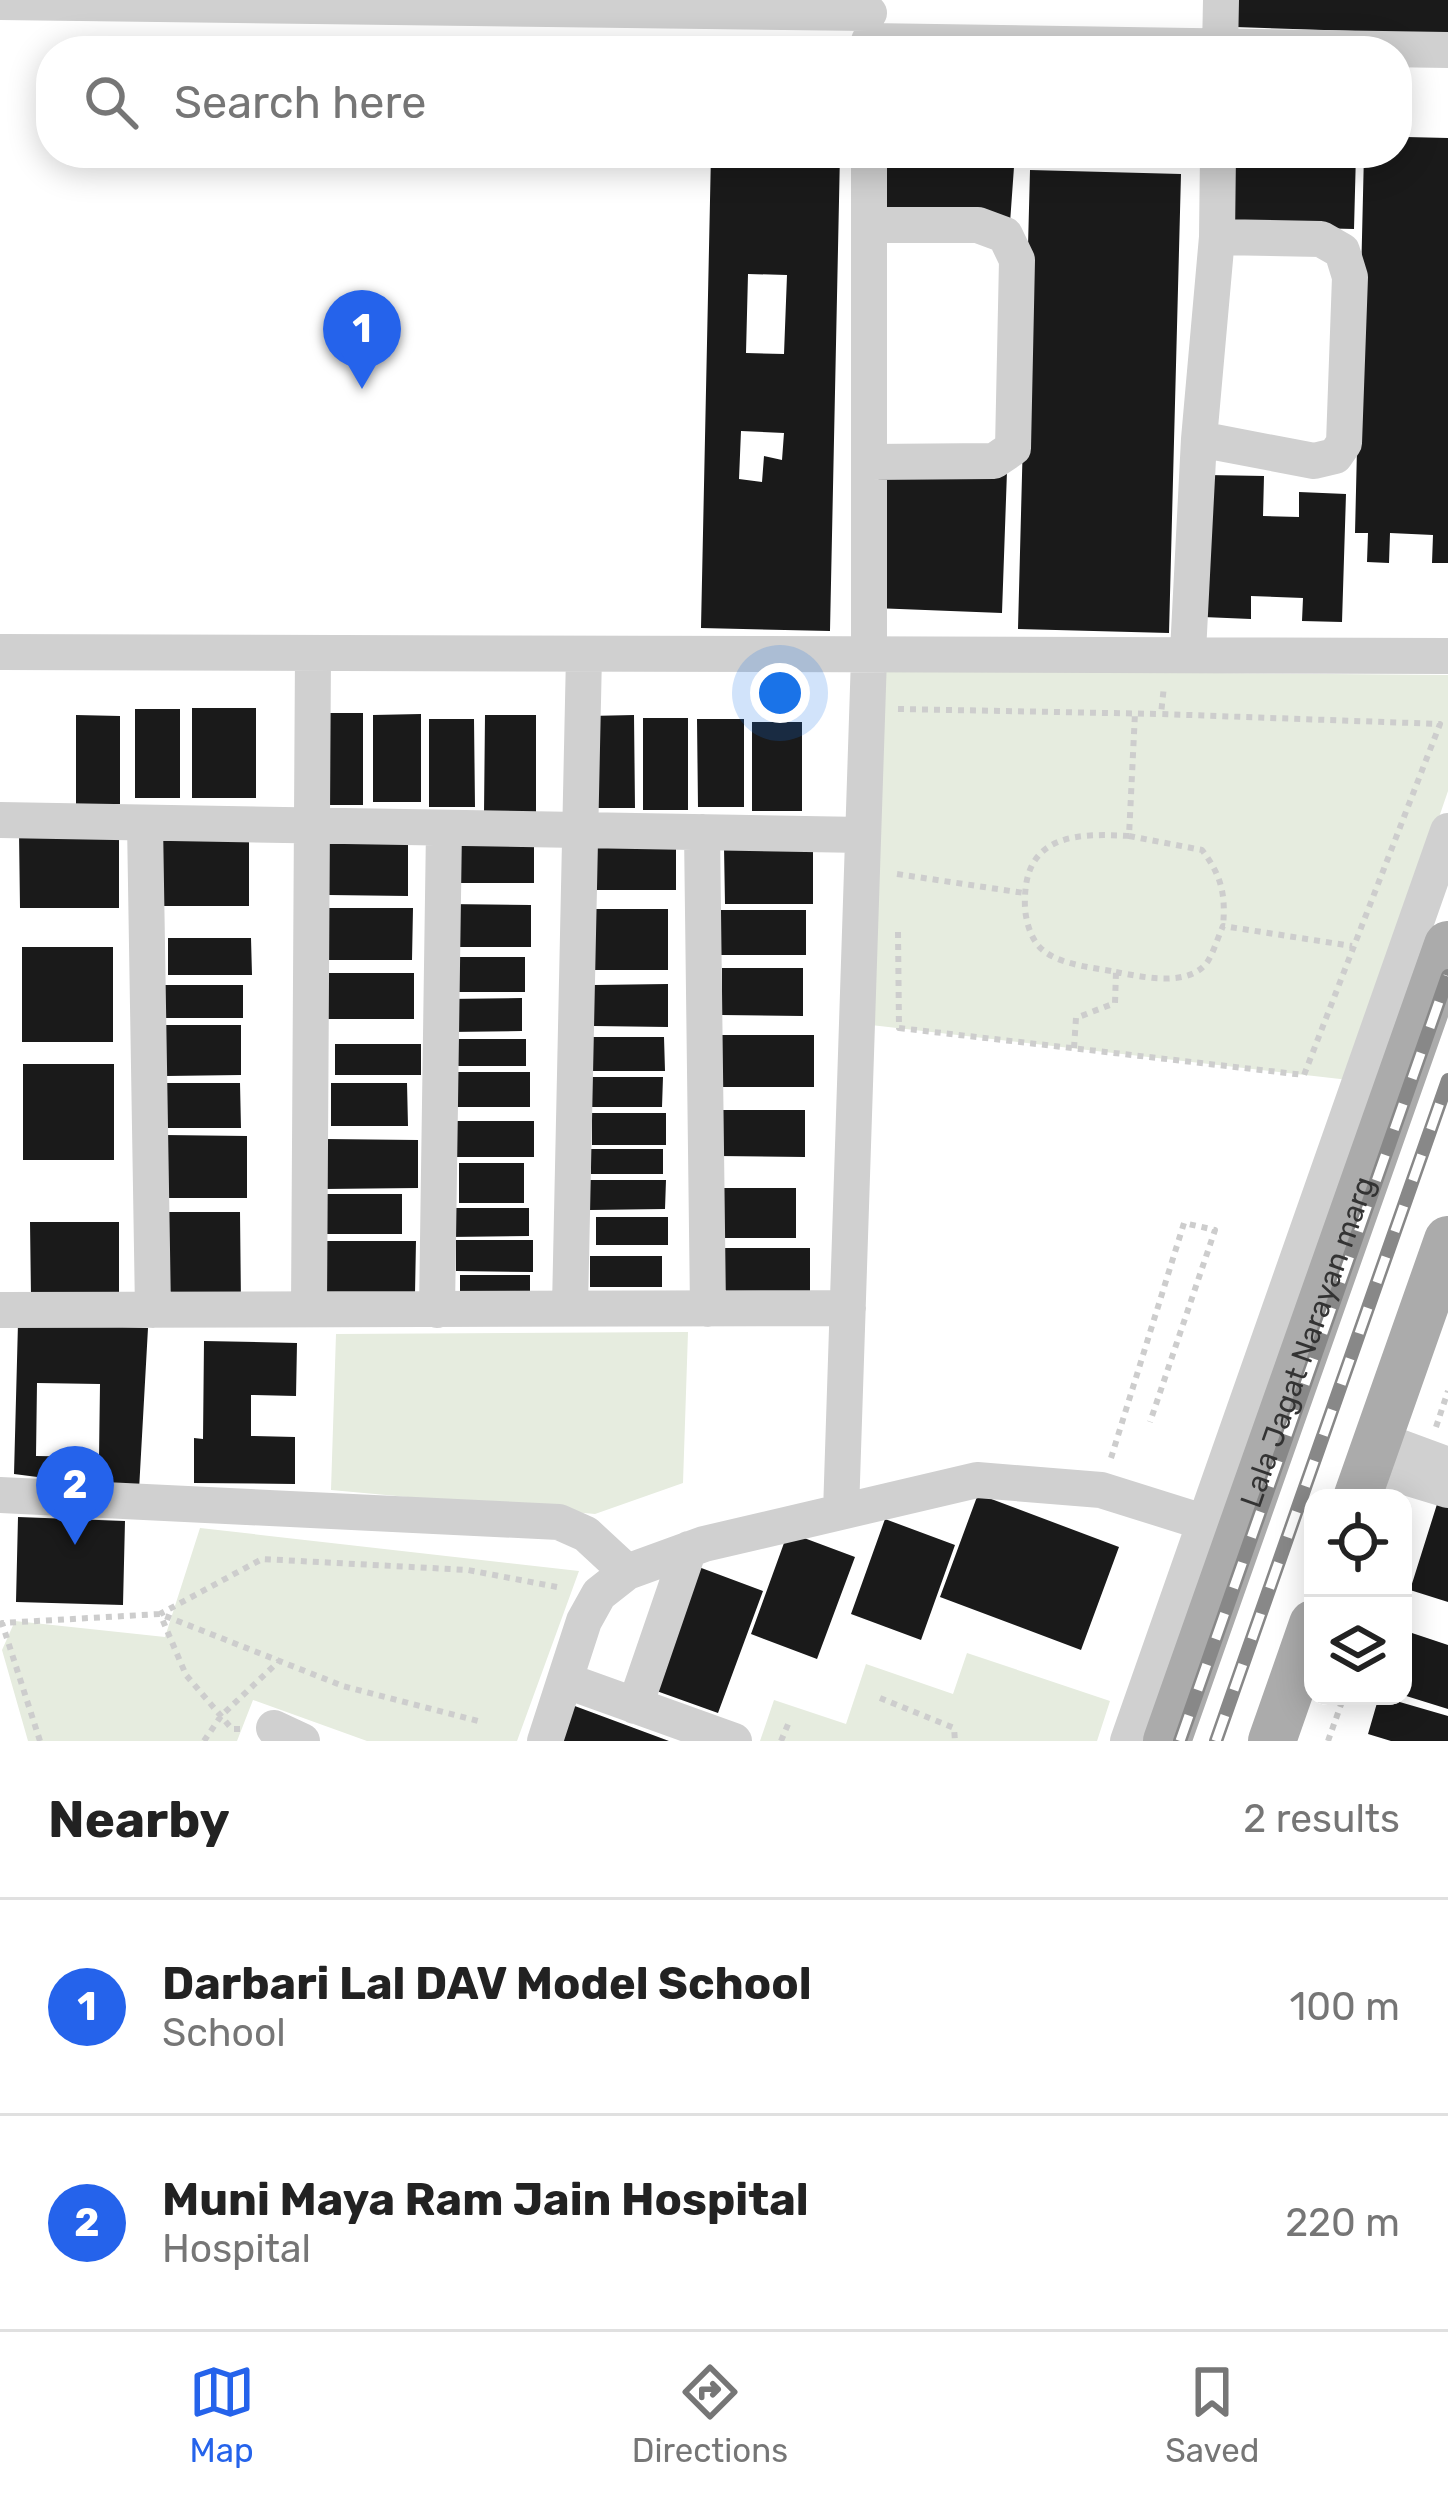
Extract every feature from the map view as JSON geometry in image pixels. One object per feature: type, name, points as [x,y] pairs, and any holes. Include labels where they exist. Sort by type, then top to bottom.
[{"type":"main road","name":"Lala Jagat Narayan marg","points":[[1167,1741],[1221,1528],[1448,946]]},
{"type":"main road","points":[[1368,1468],[1448,1240]]},
{"type":"main road","points":[[1272,1741],[1304,1650]]},
{"type":"street","points":[[1220,36],[1221,0]]},
{"type":"street","points":[[0,2],[597,5],[1022,36]]},
{"type":"street","points":[[1412,50],[1448,50]]},
{"type":"street","points":[[841,1511],[869,656],[869,168]]},
{"type":"street","points":[[1178,652],[1217,237],[1218,168]]},
{"type":"street","points":[[869,225],[978,225],[1005,235],[1017,260],[1013,448],[1009,454],[994,461],[869,462]]},
{"type":"street","points":[[1199,439],[1314,461],[1335,457],[1344,443],[1350,277],[1342,250],[1321,239],[1217,237]]},
{"type":"street","points":[[0,652],[1448,656]]},
{"type":"street","points":[[309,1309],[313,653]]},
{"type":"street","points":[[570,1307],[584,655]]},
{"type":"street","points":[[0,820],[863,835]]},
{"type":"street","points":[[145,824],[153,1310]]},
{"type":"street","points":[[437,1310],[444,829]]},
{"type":"street","points":[[1128,1741],[1221,1528],[1448,831]]},
{"type":"street","points":[[702,832],[708,1309]]},
{"type":"street","points":[[0,1310],[848,1308]]},
{"type":"street","points":[[1368,1468],[1448,1465]]},
{"type":"street","points":[[1368,1468],[1448,1490]]},
{"type":"street","points":[[545,1741],[584,1621],[599,1594],[627,1572],[689,1550],[977,1480],[1101,1490],[1221,1528]]},
{"type":"street","points":[[0,1495],[559,1522],[586,1534],[627,1572]]},
{"type":"street","points":[[635,1706],[689,1550]]},
{"type":"street","points":[[567,1681],[734,1741]]},
{"type":"path","points":[[1161,714],[1178,652]]},
{"type":"path","points":[[898,730],[898,708],[1440,724],[1304,1075],[899,1028],[898,918]]},
{"type":"path","points":[[1129,836],[1135,713]]},
{"type":"path","points":[[1129,836],[1202,850],[1219,873],[1225,903],[1223,926],[1206,965],[1186,976],[1116,972],[1069,963],[1038,947],[1029,928],[1025,893],[1036,854],[1063,838],[1129,836]]},
{"type":"path","points":[[897,896],[897,870],[1025,893]]},
{"type":"path","points":[[1223,926],[1354,946]]},
{"type":"path","points":[[1074,1048],[1076,1018],[1115,1003],[1116,972]]},
{"type":"path","points":[[1101,1490],[1184,1222],[1215,1230],[1150,1422]]},
{"type":"path","points":[[160,1614],[262,1559],[468,1570],[557,1587]]},
{"type":"path","points":[[160,1614],[186,1675],[232,1729],[288,1734]]},
{"type":"path","points":[[40,1741],[2,1623],[160,1614],[343,1686],[478,1721]]},
{"type":"path","points":[[204,1741],[221,1716],[279,1661]]},
{"type":"path","points":[[880,1699],[954,1728],[955,1741]]},
{"type":"path","points":[[1328,1741],[1341,1705]]},
{"type":"path","points":[[782,1741],[789,1722]]},
{"type":"shaded area","points":[[884,670],[1448,675],[1448,791],[1349,1080],[871,1025]]},
{"type":"shaded area","points":[[688,1332],[683,1483],[595,1514],[331,1490],[336,1334]]},
{"type":"shaded area","points":[[200,1528],[579,1571],[517,1741],[367,1741],[253,1700],[237,1741],[28,1741],[2,1650],[15,1621],[165,1637]]},
{"type":"shaded area","points":[[967,1653],[1110,1701],[1097,1741],[760,1741],[774,1700],[846,1724],[866,1664],[953,1694]]},
{"type":"building","points":[[1235,0],[1448,0],[1448,34],[1235,27]]},
{"type":"building","points":[[1412,137],[1448,138],[1448,563],[1432,563],[1433,535],[1390,533],[1389,563],[1367,562],[1368,533],[1355,533],[1364,168],[1412,168]]},
{"type":"building","points":[[711,168],[840,168],[830,631],[701,628]],"holes":[[[748,274],[787,275],[784,354],[746,353]],[[741,431],[784,433],[782,460],[764,456],[762,482],[739,479]]]},
{"type":"building","points":[[879,168],[1014,168],[1010,223],[876,215]]},
{"type":"building","points":[[1224,168],[1356,168],[1354,229],[1223,226]]},
{"type":"building","points":[[1030,170],[1181,174],[1169,633],[1018,629]]},
{"type":"building","points":[[879,466],[1007,471],[1002,613],[874,608]]},
{"type":"building","points":[[1207,475],[1264,476],[1263,516],[1299,517],[1299,492],[1346,494],[1342,622],[1302,621],[1303,598],[1251,596],[1251,619],[1203,617]]},
{"type":"building","points":[[192,708],[256,708],[256,798],[192,798]]},
{"type":"building","points":[[135,709],[180,709],[180,798],[135,798]]},
{"type":"building","points":[[319,713],[363,713],[363,805],[320,805]]},
{"type":"building","points":[[421,714],[421,802],[373,802],[373,715]]},
{"type":"building","points":[[76,715],[120,716],[120,804],[76,804]]},
{"type":"building","points":[[485,715],[536,715],[536,814],[484,814]]},
{"type":"building","points":[[634,715],[635,808],[589,808],[589,716]]},
{"type":"building","points":[[643,718],[688,718],[688,810],[643,810]]},
{"type":"building","points":[[429,719],[474,719],[475,807],[429,807]]},
{"type":"building","points":[[697,719],[744,719],[744,807],[698,807]]},
{"type":"building","points":[[752,722],[802,722],[802,811],[752,811]]},
{"type":"building","points":[[19,832],[119,832],[119,908],[20,908]]},
{"type":"building","points":[[329,835],[408,835],[408,896],[329,895]]},
{"type":"building","points":[[152,837],[249,837],[249,906],[153,906]]},
{"type":"building","points":[[448,837],[534,837],[534,883],[448,883]]},
{"type":"building","points":[[676,841],[676,890],[590,890],[591,842]]},
{"type":"building","points":[[724,847],[813,847],[813,904],[725,904]]},
{"type":"building","points":[[446,904],[531,905],[531,947],[446,947]]},
{"type":"building","points":[[324,908],[413,908],[412,960],[324,960]]},
{"type":"building","points":[[588,909],[668,909],[668,970],[589,970]]},
{"type":"building","points":[[719,910],[806,910],[806,955],[719,955]]},
{"type":"building","points":[[168,938],[251,938],[252,975],[168,975]]},
{"type":"building","points":[[22,947],[113,947],[113,1042],[22,1042]]},
{"type":"building","points":[[448,957],[525,957],[525,992],[449,992]]},
{"type":"building","points":[[722,968],[803,968],[803,1016],[722,1015]]},
{"type":"building","points":[[326,973],[414,973],[414,1019],[326,1019]]},
{"type":"building","points":[[668,984],[668,1027],[594,1026],[594,985]]},
{"type":"building","points":[[165,985],[243,985],[243,1018],[165,1018]]},
{"type":"building","points":[[522,998],[522,1031],[448,1032],[448,999]]},
{"type":"building","points":[[165,1025],[241,1025],[241,1075],[166,1076]]},
{"type":"building","points":[[720,1035],[814,1035],[814,1087],[720,1087]]},
{"type":"building","points":[[590,1037],[664,1037],[665,1071],[590,1071]]},
{"type":"building","points":[[449,1039],[526,1039],[526,1066],[449,1066]]},
{"type":"building","points":[[335,1044],[421,1044],[421,1075],[335,1075]]},
{"type":"building","points":[[23,1064],[114,1064],[114,1160],[23,1160]]},
{"type":"building","points":[[448,1072],[530,1072],[530,1107],[448,1107]]},
{"type":"building","points":[[592,1077],[663,1077],[662,1107],[592,1107]]},
{"type":"building","points":[[166,1083],[240,1083],[241,1128],[166,1128]]},
{"type":"building","points":[[331,1083],[407,1083],[408,1126],[331,1126]]},
{"type":"building","points":[[719,1110],[805,1110],[805,1157],[719,1156]]},
{"type":"building","points":[[592,1113],[666,1113],[666,1145],[592,1145]]},
{"type":"building","points":[[451,1121],[534,1121],[534,1157],[451,1157]]},
{"type":"building","points":[[165,1135],[247,1136],[247,1198],[164,1198]]},
{"type":"building","points":[[324,1139],[418,1140],[418,1188],[324,1189]]},
{"type":"building","points":[[591,1149],[663,1149],[663,1174],[591,1174]]},
{"type":"building","points":[[459,1163],[524,1163],[524,1203],[459,1203]]},
{"type":"building","points":[[590,1180],[666,1180],[665,1209],[590,1210]]},
{"type":"building","points":[[713,1188],[796,1188],[796,1238],[713,1238]]},
{"type":"building","points":[[319,1194],[402,1194],[402,1234],[319,1234]]},
{"type":"building","points":[[448,1208],[529,1208],[529,1236],[448,1237]]},
{"type":"building","points":[[161,1212],[240,1212],[241,1305],[161,1305]]},
{"type":"building","points":[[596,1217],[668,1217],[668,1245],[596,1245]]},
{"type":"building","points":[[30,1222],[119,1222],[119,1297],[31,1297]]},
{"type":"building","points":[[456,1240],[533,1240],[533,1272],[456,1271]]},
{"type":"building","points":[[320,1241],[416,1241],[415,1294],[320,1295]]},
{"type":"building","points":[[718,1248],[810,1248],[810,1302],[718,1302]]},
{"type":"building","points":[[590,1256],[662,1256],[662,1287],[590,1287]]},
{"type":"building","points":[[460,1275],[530,1275],[530,1307],[460,1307]]},
{"type":"building","points":[[18,1323],[148,1328],[139,1490],[14,1474]],"holes":[[[37,1383],[100,1384],[99,1457],[36,1456]]]},
{"type":"building","points":[[204,1341],[297,1343],[296,1396],[251,1395],[251,1436],[295,1437],[295,1484],[194,1483],[194,1438],[203,1439]]},
{"type":"building","points":[[978,1494],[1119,1547],[1081,1650],[940,1597]]},
{"type":"building","points":[[1438,1501],[1448,1505],[1448,1602],[1412,1591]]},
{"type":"building","points":[[18,1517],[125,1521],[123,1605],[16,1602]]},
{"type":"building","points":[[885,1519],[955,1545],[921,1640],[851,1614]]},
{"type":"building","points":[[788,1532],[855,1557],[817,1659],[751,1634]]},
{"type":"building","points":[[696,1566],[763,1591],[718,1713],[651,1689]]},
{"type":"building","points":[[1412,1633],[1448,1645],[1448,1709],[1412,1698]]},
{"type":"building","points":[[564,1702],[669,1741],[550,1741]]},
{"type":"building","points":[[1376,1705],[1410,1705],[1448,1716],[1448,1741],[1391,1741],[1368,1734]]},
{"type":"railway","points":[[1180,1741],[1448,976]]},
{"type":"railway","points":[[1216,1741],[1448,1080]]},
{"type":"place","name":"Darbari Lal DAV Model School","points":[[362,389]]},
{"type":"place","name":"Muni Maya Ram Jain Hospital","points":[[75,1545]]}]
